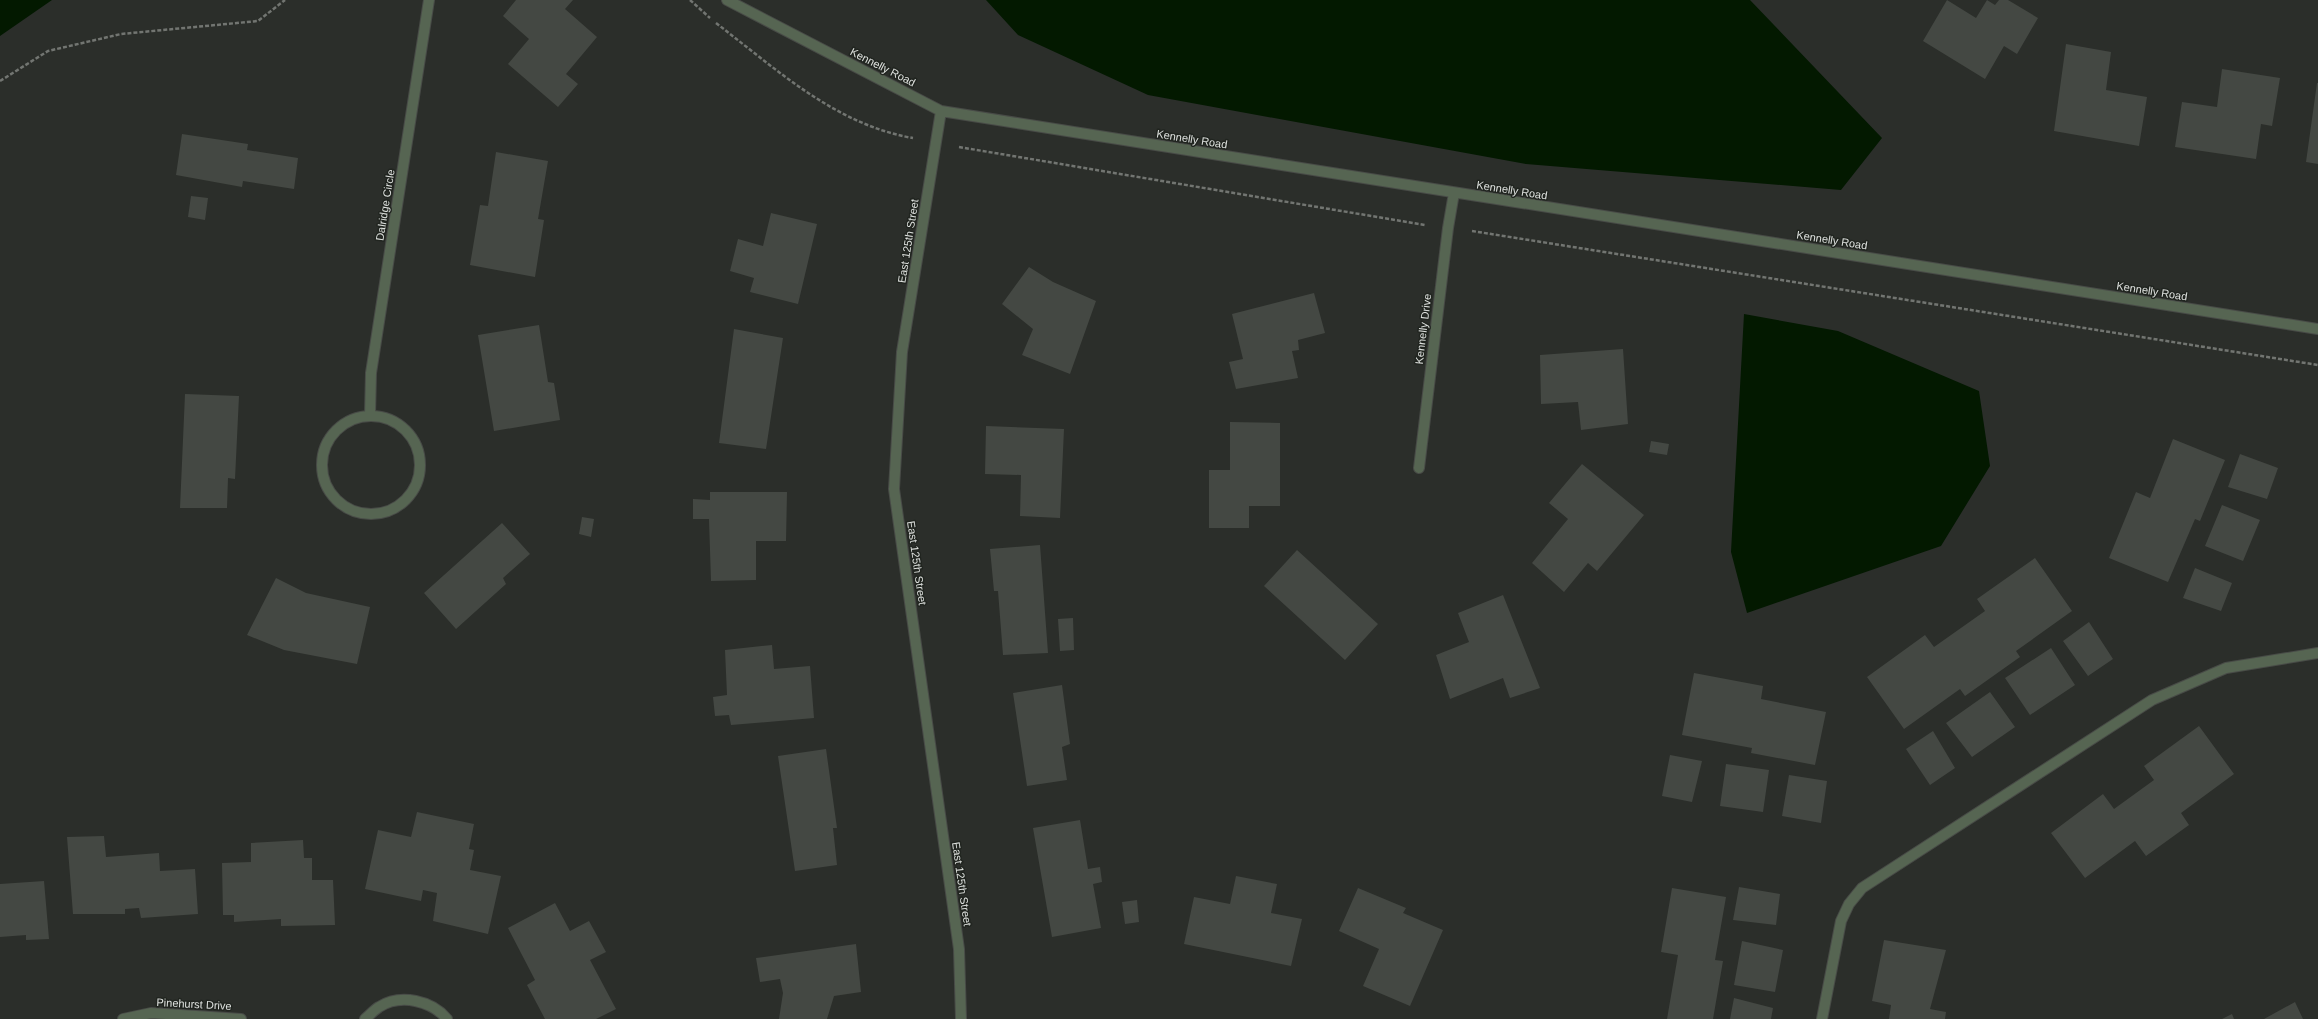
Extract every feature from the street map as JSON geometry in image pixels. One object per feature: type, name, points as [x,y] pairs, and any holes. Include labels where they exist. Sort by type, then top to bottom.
[{"type":"street","name":"Dalridge Circle","points":[[370,415],[370,373],[429,0]]},
{"type":"street","name":"Kennelly Road","points":[[727,0],[941,111],[2318,329]]},
{"type":"street","name":"East 125th Street","points":[[941,111],[902,352],[894,489],[959,950],[961,1019]]},
{"type":"street","name":"Kennelly Drive","points":[[1419,468],[1448,228],[1454,193]]},
{"type":"street","points":[[370,415],[389,418],[405,428],[417,444],[421,464],[418,483],[408,499],[392,511],[372,515],[353,512],[337,501],[325,486],[322,466],[324,447],[335,430],[351,419],[370,415]]},
{"type":"street","points":[[1822,1019],[1841,921],[1849,904],[1862,888],[2152,700],[2226,668],[2318,653]]},
{"type":"street","points":[[365,1019],[380,1006],[400,1000],[422,1002],[440,1011],[447,1019]]},
{"type":"street","name":"Pinehurst Drive","points":[[123,1019],[151,1013],[241,1019]]},
{"type":"path","points":[[0,81],[48,51],[121,34],[258,21],[285,0]]},
{"type":"path","points":[[690,0],[696,8],[815,99],[888,134],[1398,221],[1532,239],[2318,365]]},
{"type":"shaded area","points":[[0,0],[52,0],[0,36]]},
{"type":"shaded area","points":[[986,0],[1750,0],[1882,138],[1841,190],[1526,164],[1148,95],[1018,35]]},
{"type":"shaded area","points":[[1744,314],[1838,331],[1979,391],[1990,466],[1941,546],[1747,613],[1731,552]]},
{"type":"building","points":[[516,0],[573,0],[565,9],[597,37],[566,74],[578,84],[558,107],[508,64],[529,39],[503,16]]},
{"type":"building","points":[[1947,0],[1976,18],[1987,0],[1995,5],[1999,0],[2008,0],[2038,18],[2017,54],[2004,46],[1985,79],[1923,41]]},
{"type":"building","points":[[2066,44],[2111,52],[2106,90],[2147,97],[2139,146],[2054,131]]},
{"type":"building","points":[[2222,69],[2280,78],[2272,126],[2261,124],[2256,159],[2175,147],[2182,102],[2217,107]]},
{"type":"building","points":[[2318,83],[2318,164],[2306,162]]},
{"type":"building","points":[[182,134],[248,144],[247,150],[298,158],[294,189],[243,181],[242,187],[176,175]]},
{"type":"building","points":[[496,152],[548,161],[538,219],[544,220],[535,277],[470,265],[480,205],[488,206]]},
{"type":"building","points":[[191,196],[208,198],[205,220],[188,217]]},
{"type":"building","points":[[771,213],[817,224],[798,304],[750,292],[754,278],[730,271],[738,239],[763,246]]},
{"type":"building","points":[[1029,267],[1053,282],[1096,301],[1070,374],[1022,355],[1033,329],[1002,304]]},
{"type":"building","points":[[1314,293],[1325,333],[1298,340],[1299,350],[1292,351],[1298,378],[1236,389],[1229,362],[1243,359],[1232,314]]},
{"type":"building","points":[[539,325],[548,382],[554,383],[560,420],[494,431],[478,335]]},
{"type":"building","points":[[734,329],[783,338],[766,449],[719,443]]},
{"type":"building","points":[[1623,349],[1628,424],[1581,430],[1578,402],[1541,404],[1540,355]]},
{"type":"building","points":[[185,394],[239,396],[235,479],[228,478],[227,508],[180,508]]},
{"type":"building","points":[[1230,422],[1280,423],[1280,506],[1249,506],[1249,528],[1209,528],[1209,470],[1230,470]]},
{"type":"building","points":[[986,426],[1064,429],[1060,518],[1020,516],[1021,475],[985,474]]},
{"type":"building","points":[[2173,439],[2225,460],[2200,521],[2195,519],[2168,582],[2109,558],[2136,492],[2150,498]]},
{"type":"building","points":[[1651,441],[1669,444],[1667,455],[1649,452]]},
{"type":"building","points":[[2240,454],[2278,468],[2267,499],[2228,487]]},
{"type":"building","points":[[1582,464],[1644,515],[1597,571],[1588,563],[1564,592],[1532,563],[1568,519],[1549,503]]},
{"type":"building","points":[[710,492],[787,492],[786,541],[756,541],[756,580],[711,581],[709,519],[693,519],[693,499],[710,500]]},
{"type":"building","points":[[2222,505],[2260,520],[2243,561],[2205,546]]},
{"type":"building","points":[[582,517],[594,519],[591,537],[579,534]]},
{"type":"building","points":[[502,523],[530,554],[503,578],[506,584],[456,629],[424,593]]},
{"type":"building","points":[[1040,545],[1048,653],[1003,655],[998,591],[994,591],[990,549]]},
{"type":"building","points":[[1297,550],[1378,624],[1345,660],[1264,586]]},
{"type":"building","points":[[2035,558],[2072,611],[2016,651],[2020,657],[1965,696],[1960,689],[1904,729],[1867,677],[1925,635],[1934,647],[1985,611],[1977,599]]},
{"type":"building","points":[[2195,568],[2232,583],[2221,611],[2183,598]]},
{"type":"building","points":[[276,578],[306,593],[370,607],[357,664],[284,650],[247,635]]},
{"type":"building","points":[[1503,595],[1540,688],[1510,698],[1503,678],[1450,699],[1436,655],[1469,642],[1458,613]]},
{"type":"building","points":[[1073,618],[1074,650],[1060,651],[1058,619]]},
{"type":"building","points":[[2089,622],[2113,659],[2088,676],[2063,641]]},
{"type":"building","points":[[772,645],[774,669],[810,666],[814,718],[731,725],[729,715],[715,716],[713,697],[727,695],[725,650]]},
{"type":"building","points":[[2051,648],[2075,685],[2030,715],[2005,678]]},
{"type":"building","points":[[1694,673],[1763,686],[1761,699],[1826,712],[1815,765],[1751,753],[1752,748],[1682,735]]},
{"type":"building","points":[[1062,685],[1070,744],[1062,747],[1067,780],[1027,786],[1013,693]]},
{"type":"building","points":[[1990,692],[2015,727],[1972,757],[1946,723]]},
{"type":"building","points":[[2199,726],[2234,774],[2181,813],[2189,825],[2146,856],[2135,841],[2085,878],[2051,833],[2103,794],[2114,809],[2154,780],[2144,766]]},
{"type":"building","points":[[1933,731],[1955,768],[1930,785],[1906,749]]},
{"type":"building","points":[[826,749],[837,828],[833,828],[837,865],[795,871],[778,756]]},
{"type":"building","points":[[1670,755],[1702,761],[1692,802],[1662,796]]},
{"type":"building","points":[[1726,764],[1769,770],[1763,812],[1720,806]]},
{"type":"building","points":[[1789,775],[1827,781],[1821,823],[1782,816]]},
{"type":"building","points":[[417,812],[474,824],[469,849],[474,850],[470,870],[501,876],[488,934],[433,921],[437,893],[423,890],[421,901],[365,889],[378,830],[411,837]]},
{"type":"building","points":[[1080,820],[1088,869],[1100,867],[1102,882],[1093,884],[1101,928],[1052,937],[1033,828]]},
{"type":"building","points":[[104,836],[106,857],[159,853],[160,871],[195,869],[198,914],[141,918],[139,908],[125,909],[125,914],[73,914],[67,837]]},
{"type":"building","points":[[303,840],[304,858],[312,858],[312,880],[333,880],[335,925],[281,926],[281,919],[234,922],[234,915],[223,915],[222,863],[251,862],[251,843]]},
{"type":"building","points":[[1236,876],[1277,884],[1271,913],[1302,919],[1291,966],[1184,944],[1194,897],[1230,904]]},
{"type":"building","points":[[44,881],[49,939],[26,940],[26,935],[0,937],[0,884]]},
{"type":"building","points":[[1739,887],[1780,894],[1776,925],[1733,920]]},
{"type":"building","points":[[1358,888],[1406,908],[1403,913],[1443,930],[1410,1006],[1363,986],[1379,949],[1339,931]]},
{"type":"building","points":[[1672,888],[1726,897],[1715,960],[1723,961],[1713,1019],[1667,1019],[1678,955],[1661,952]]},
{"type":"building","points":[[1137,900],[1139,922],[1125,924],[1122,902]]},
{"type":"building","points":[[555,903],[570,931],[589,921],[606,952],[590,960],[616,1009],[596,1019],[545,1019],[527,985],[535,980],[508,928]]},
{"type":"building","points":[[1884,940],[1946,950],[1930,1009],[1946,1012],[1945,1019],[1889,1019],[1891,1005],[1872,1001]]},
{"type":"building","points":[[1742,941],[1783,950],[1775,992],[1734,985]]},
{"type":"building","points":[[856,944],[861,992],[834,996],[827,1019],[779,1019],[783,993],[780,979],[760,982],[756,958]]},
{"type":"building","points":[[1734,998],[1773,1008],[1771,1019],[1730,1019]]},
{"type":"building","points":[[2295,1002],[2303,1019],[2264,1019]]},
{"type":"building","points":[[2232,1014],[2234,1019],[2222,1019]]}]
